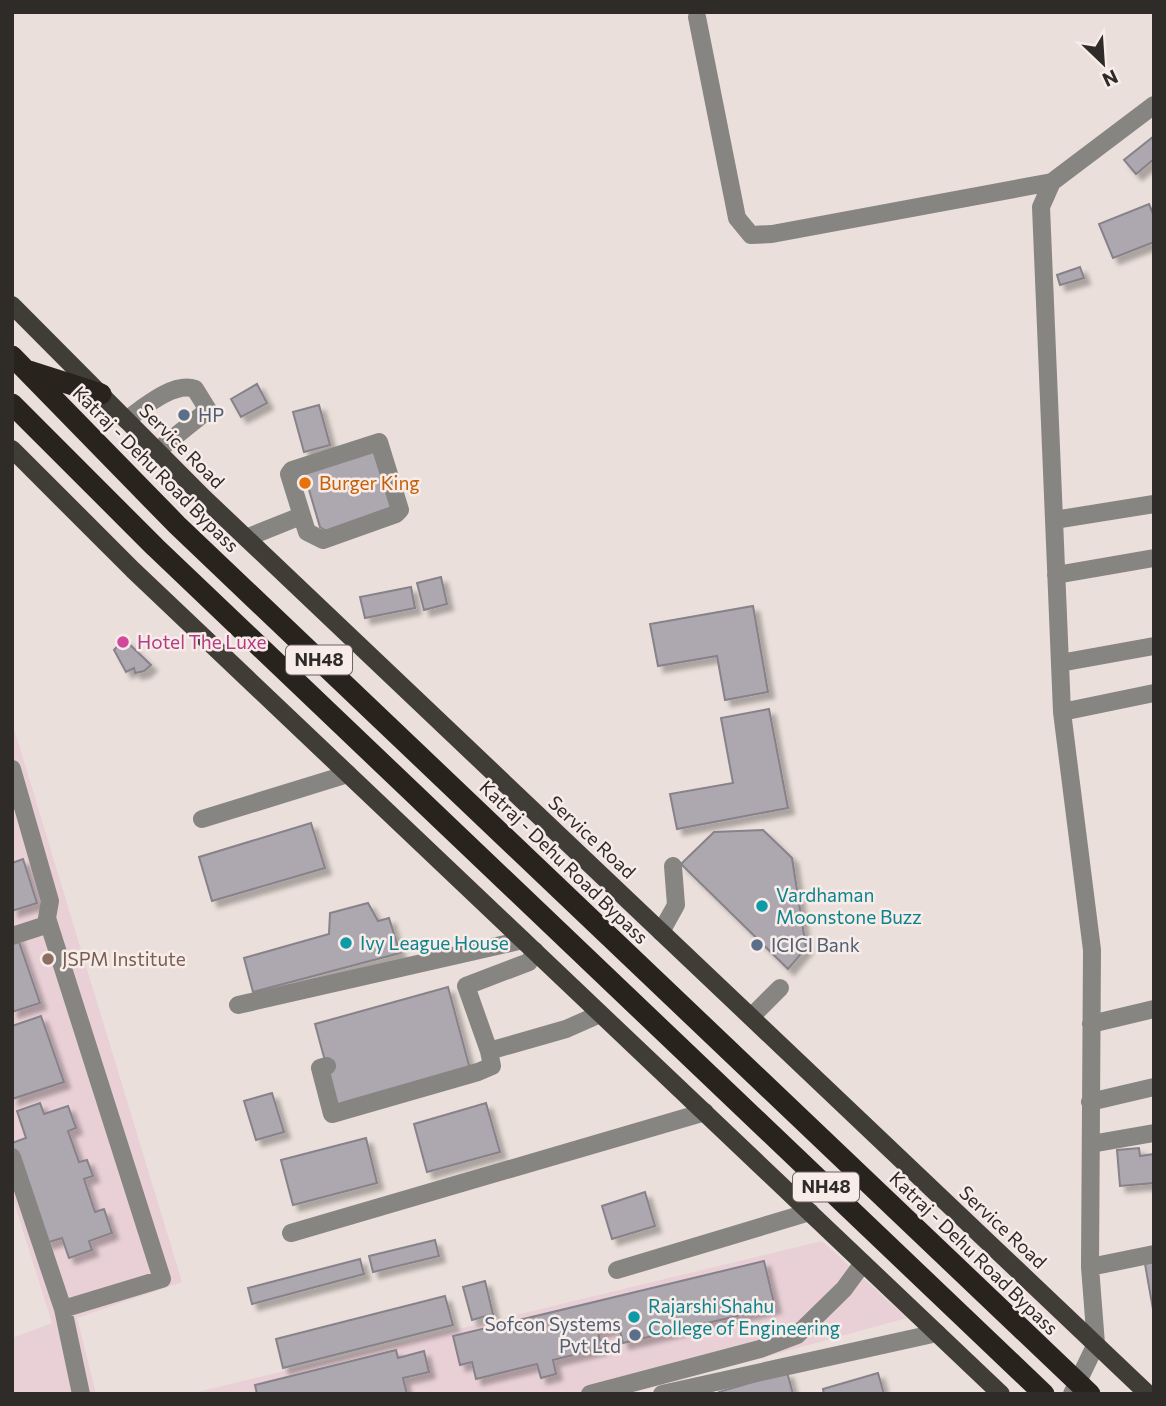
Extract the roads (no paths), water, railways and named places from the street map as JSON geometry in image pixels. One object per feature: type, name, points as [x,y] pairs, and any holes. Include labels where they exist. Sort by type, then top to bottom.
[{"type":"highway","points":[[20,363],[101,394]]},
{"type":"highway","name":"Katraj - Dehu Road Bypass","points":[[20,363],[177,525],[1090,1394]]},
{"type":"highway","name":"NH48","points":[[12,404],[165,557],[1044,1394]]},
{"type":"main road","name":"Service Road","points":[[12,305],[246,538],[1148,1394]]},
{"type":"main road","points":[[12,449],[132,570],[1001,1394]]},
{"type":"street","points":[[697,17],[737,218],[751,235],[1052,183],[1154,105]]},
{"type":"street","points":[[1052,183],[1041,207],[1062,712],[1091,950],[1090,1268],[1096,1344],[1072,1394]]},
{"type":"street","points":[[126,420],[177,390],[188,386],[195,388],[208,410],[157,451]]},
{"type":"street","points":[[381,443],[400,504],[396,514],[323,540],[307,532],[301,516],[289,474],[292,470],[381,443]]},
{"type":"street","points":[[1054,520],[1154,503]]},
{"type":"street","points":[[246,538],[301,516]]},
{"type":"street","points":[[1056,575],[1154,558]]},
{"type":"street","points":[[1060,663],[1154,646]]},
{"type":"street","points":[[1062,712],[1154,693]]},
{"type":"street","points":[[12,769],[50,901],[49,924],[162,1279],[63,1309]]},
{"type":"street","points":[[202,819],[348,774]]},
{"type":"street","points":[[661,932],[676,905],[673,866]]},
{"type":"street","points":[[12,936],[49,924]]},
{"type":"street","points":[[238,1004],[529,945],[529,962],[466,986],[492,1066],[332,1114],[320,1068],[327,1066]]},
{"type":"street","points":[[751,1017],[780,988]]},
{"type":"street","points":[[1091,1024],[1154,1009]]},
{"type":"street","points":[[489,1051],[566,1029],[600,1014]]},
{"type":"street","points":[[1090,1102],[1154,1087]]},
{"type":"street","points":[[291,1233],[705,1112]]},
{"type":"street","points":[[1091,1144],[1154,1133]]},
{"type":"street","points":[[12,1157],[63,1309],[82,1394]]},
{"type":"street","points":[[617,1270],[810,1212]]},
{"type":"street","points":[[1090,1268],[1154,1254]]},
{"type":"street","points":[[590,1394],[760,1349],[797,1335],[844,1289],[863,1263]]},
{"type":"street","points":[[662,1394],[937,1333]]},
{"type":"place","name":"HP","points":[[184,415]]},
{"type":"place","name":"Burger King","points":[[305,483]]},
{"type":"place","name":"Hotel The Luxe","points":[[123,642]]},
{"type":"place","name":"Vardhaman Moonstone Buzz","points":[[762,906]]},
{"type":"place","name":"Ivy League House","points":[[346,943]]},
{"type":"place","name":"ICICI Bank","points":[[757,945]]},
{"type":"place","name":"JSPM Institute","points":[[48,959]]},
{"type":"place","name":"Rajarshi Shahu College of Engineering","points":[[634,1317]]},
{"type":"place","name":"Sofcon Systems Pvt Ltd","points":[[635,1335]]}]
